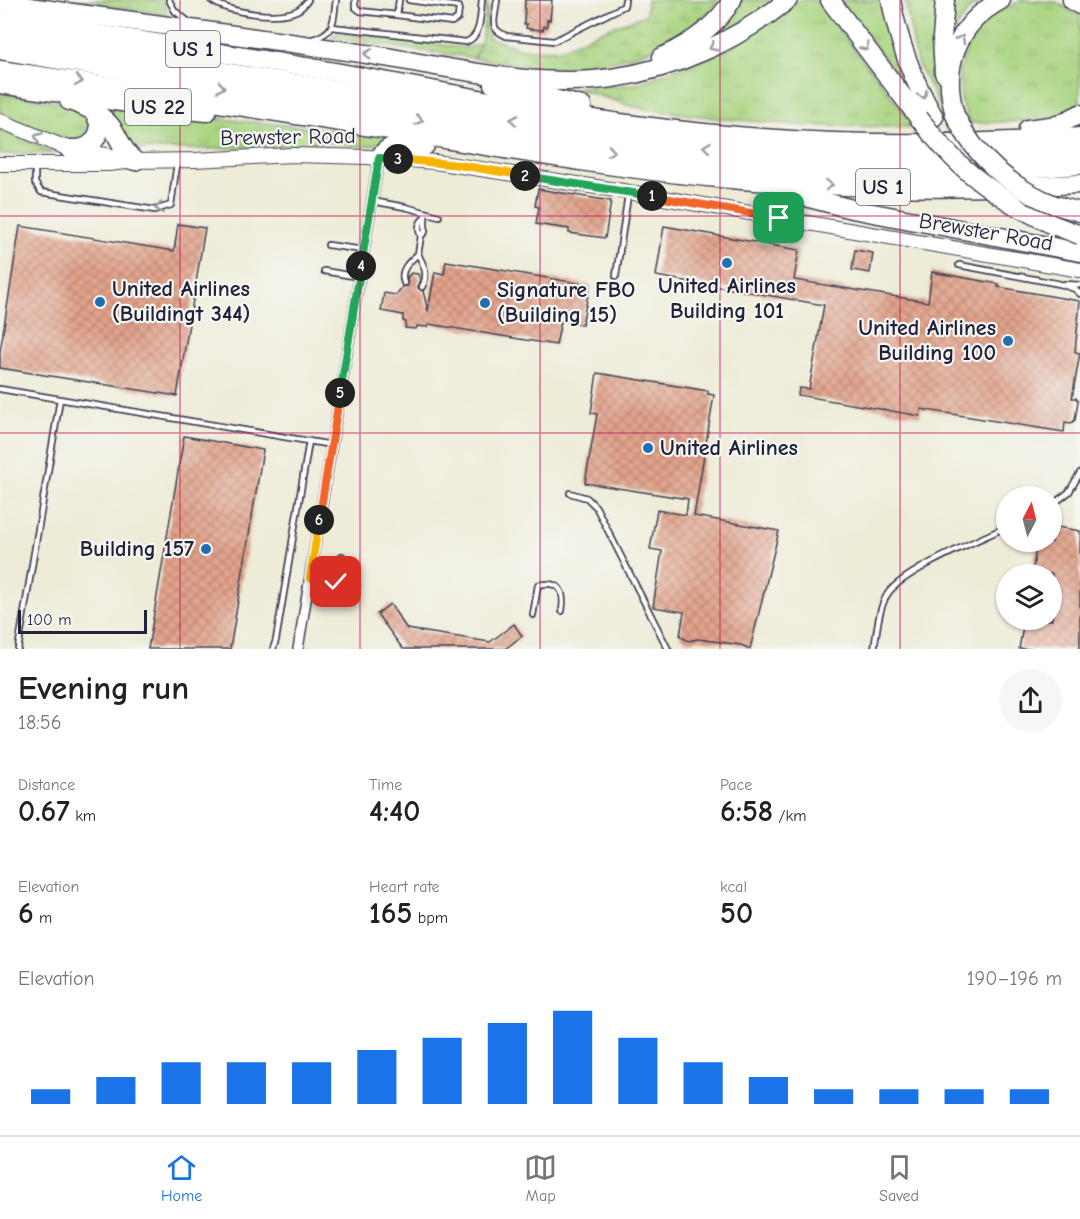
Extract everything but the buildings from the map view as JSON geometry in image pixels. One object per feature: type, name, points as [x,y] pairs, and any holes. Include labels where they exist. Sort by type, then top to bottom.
[{"type":"highway","points":[[581,81],[632,68],[681,48],[712,26],[732,0]]},
{"type":"highway","points":[[0,1],[536,80],[581,81],[639,73],[691,57],[739,34],[788,0]]},
{"type":"highway","points":[[830,0],[927,118],[958,165],[984,186],[1016,206],[1051,224],[1080,234]]},
{"type":"highway","points":[[891,0],[909,61],[921,91],[927,118]]},
{"type":"highway","points":[[899,0],[903,36],[909,61]]},
{"type":"highway","points":[[945,0],[942,38],[943,69],[955,115],[969,140],[990,164],[1021,188],[1055,205],[1080,212]]},
{"type":"highway","points":[[955,115],[949,76],[956,49],[974,21],[1001,0]]},
{"type":"highway","points":[[1072,0],[1080,5]]},
{"type":"highway","points":[[0,6],[36,8]]},
{"type":"highway","name":"US 1","points":[[0,19],[385,81],[572,116],[698,133],[766,139],[886,144],[1080,137]]},
{"type":"highway","points":[[0,33],[181,56],[341,81],[385,81]]},
{"type":"highway","points":[[0,33],[566,128],[690,145],[793,154],[882,157],[970,156],[1080,150]]},
{"type":"highway","points":[[0,50],[640,156],[800,170],[933,173],[993,172],[1080,165]]},
{"type":"highway","points":[[0,58],[143,74]]},
{"type":"highway","points":[[416,62],[439,72],[698,133]]},
{"type":"highway","name":"US 1","points":[[0,70],[290,113],[537,154],[687,175],[850,186],[948,187],[1080,184]]},
{"type":"highway","name":"US 22","points":[[0,84],[183,110],[249,116],[290,113]]},
{"type":"highway","points":[[27,88],[71,101],[95,113],[108,123],[122,146],[135,161]]},
{"type":"highway","points":[[69,149],[82,149],[94,142],[100,126],[95,113]]},
{"type":"highway","points":[[886,144],[910,136],[1050,126],[1065,122],[1080,114]]},
{"type":"highway","points":[[379,158],[390,147],[405,144],[507,156],[537,154]]},
{"type":"highway","points":[[933,173],[962,178],[1080,177]]},
{"type":"highway","points":[[687,175],[784,191],[852,209],[1080,252]]},
{"type":"highway","points":[[958,230],[1012,235],[1080,234]]},
{"type":"street","name":"Brewster Road","points":[[0,121],[69,149],[135,161]]},
{"type":"street","name":"Brewster Road","points":[[0,164],[108,164],[287,155],[379,158],[459,165],[1080,270]]},
{"type":"street","points":[[298,649],[379,158]]},
{"type":"lane","points":[[169,0],[179,15],[204,31]]},
{"type":"lane","points":[[211,0],[230,9],[278,15],[303,7],[308,0]]},
{"type":"lane","points":[[296,44],[325,34],[332,27],[336,0]]},
{"type":"lane","points":[[355,0],[355,8],[360,11],[453,22],[458,18],[460,0]]},
{"type":"lane","points":[[398,15],[399,0]]},
{"type":"lane","points":[[410,0],[459,7]]},
{"type":"lane","points":[[332,27],[466,42],[477,33],[482,0]]},
{"type":"lane","points":[[497,0],[494,21],[495,28],[499,32],[506,36],[554,41],[624,6],[625,0]]},
{"type":"lane","points":[[35,163],[35,183],[41,192],[156,210],[171,206],[177,160]]},
{"type":"lane","points":[[616,276],[629,192]]},
{"type":"lane","points":[[372,201],[425,215],[439,216]]},
{"type":"lane","points":[[422,286],[426,272],[418,254],[421,236],[419,228],[425,215]]},
{"type":"lane","points":[[328,245],[363,250]]},
{"type":"lane","points":[[404,284],[402,275],[404,269],[418,254]]},
{"type":"lane","points":[[958,265],[1060,284],[1080,285]]},
{"type":"lane","points":[[324,271],[359,277]]},
{"type":"lane","points":[[1060,284],[1075,289],[1080,294]]},
{"type":"lane","points":[[0,390],[332,445]]},
{"type":"lane","points":[[18,649],[60,399]]},
{"type":"lane","points":[[273,649],[309,441]]},
{"type":"lane","points":[[1062,499],[1080,473]]},
{"type":"lane","points":[[570,493],[586,498],[596,507],[668,649]]},
{"type":"lane","points":[[874,649],[882,605],[896,583],[915,571],[996,532]]},
{"type":"lane","points":[[336,582],[342,556]]},
{"type":"lane","points":[[310,578],[357,585]]},
{"type":"lane","points":[[534,615],[538,585],[542,584],[555,586],[562,591],[564,599],[562,611]]},
{"type":"green space","points":[[62,0],[162,0],[168,15]]},
{"type":"green space","points":[[647,0],[718,0],[698,22],[673,40],[614,60],[552,68],[474,58],[481,43],[487,2],[489,38],[521,49],[559,50],[606,29],[646,15]]},
{"type":"green space","points":[[737,0],[774,0],[753,17],[680,55]]},
{"type":"green space","points":[[800,0],[816,0],[916,127],[811,126],[714,118],[634,107],[575,88],[637,84],[730,48]]},
{"type":"green space","points":[[838,0],[884,0],[886,18],[911,92]]},
{"type":"green space","points":[[905,0],[937,0],[935,59],[945,116],[917,63]]},
{"type":"green space","points":[[953,0],[984,0],[969,9],[949,39]]},
{"type":"green space","points":[[1022,0],[1056,2],[1080,16],[1080,102],[1060,116],[1027,121],[971,123],[961,102],[959,69],[972,36],[992,15]]},
{"type":"green space","points":[[338,33],[468,48],[481,43],[474,58],[330,38]]},
{"type":"green space","points":[[0,93],[62,103],[86,112],[88,125],[86,132],[76,140],[66,138],[37,129],[0,113]]},
{"type":"green space","points":[[103,107],[395,136],[378,144],[367,146],[316,142],[299,145],[207,149],[136,149]]},
{"type":"green space","points":[[0,128],[48,150],[53,153],[0,154]]},
{"type":"place","name":"United Airlines Building 101","points":[[727,263]]},
{"type":"place","name":"United Airlines (Buildingt 344)","points":[[100,302]]},
{"type":"place","name":"Signature FBO (Building 15)","points":[[485,303]]},
{"type":"place","name":"United Airlines Building 100","points":[[1008,341]]},
{"type":"place","name":"United Airlines","points":[[648,448]]},
{"type":"place","name":"Building 157","points":[[206,549]]},
{"type":"route","points":[[336,582],[310,578],[379,158],[473,167],[779,218]]}]
